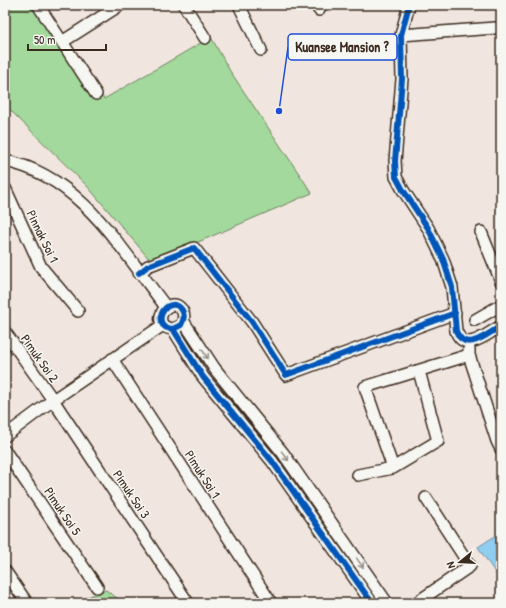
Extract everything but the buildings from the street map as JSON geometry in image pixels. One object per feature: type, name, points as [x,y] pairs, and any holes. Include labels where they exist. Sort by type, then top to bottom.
[{"type":"street","points":[[38,5],[96,94]]},
{"type":"street","points":[[62,42],[120,5]]},
{"type":"street","points":[[184,5],[205,38]]},
{"type":"street","points":[[239,5],[261,50]]},
{"type":"street","points":[[409,5],[401,35],[402,79],[395,160],[396,177],[428,228],[443,259],[452,287],[456,331],[458,337],[462,341],[468,343],[475,341],[501,326]]},
{"type":"street","points":[[401,35],[495,28]]},
{"type":"street","points":[[5,161],[37,171],[78,198],[95,215],[166,307]]},
{"type":"street","name":"Pinnak Soi 1","points":[[5,188],[41,267],[78,310]]},
{"type":"street","points":[[481,232],[501,281]]},
{"type":"street","points":[[139,272],[148,266],[194,248],[252,322],[286,375],[455,313]]},
{"type":"street","points":[[184,322],[180,327],[169,329],[163,325],[160,317],[166,307],[173,305],[183,312],[184,322],[215,369],[283,453],[387,603]]},
{"type":"street","points":[[475,320],[501,305]]},
{"type":"street","points":[[5,436],[53,400],[163,325]]},
{"type":"street","points":[[173,329],[203,377],[272,461],[372,603]]},
{"type":"street","name":"Pimuk Soi 2","points":[[5,332],[53,400]]},
{"type":"street","points":[[468,343],[469,355],[497,441],[501,449]]},
{"type":"street","points":[[393,468],[365,387],[469,355]]},
{"type":"street","name":"Pimuk Soi 1","points":[[112,359],[271,603]]},
{"type":"street","points":[[358,475],[393,468],[438,441],[419,371]]},
{"type":"street","name":"Pimuk Soi 3","points":[[53,400],[188,603]]},
{"type":"street","points":[[243,426],[254,417]]},
{"type":"street","name":"Pimuk Soi 5","points":[[5,451],[97,587]]},
{"type":"street","points":[[416,603],[470,566],[426,498]]},
{"type":"street","points":[[313,521],[325,513]]},
{"type":"street","points":[[5,571],[27,603]]},
{"type":"green space","points":[[5,5],[42,5],[104,99],[211,37],[230,71],[312,193],[196,243],[150,260],[88,187],[5,105]]},
{"type":"green space","points":[[106,590],[124,603],[71,603]]},
{"type":"water","points":[[495,536],[501,544],[500,580],[478,547]]},
{"type":"cycle path","points":[[409,5],[401,35],[402,79],[395,161],[396,177],[428,228],[443,259],[452,287],[456,331],[460,338],[471,342],[483,337],[501,326]]},
{"type":"cycle path","points":[[139,273],[148,266],[194,248],[252,322],[286,375],[455,313]]},
{"type":"cycle path","points":[[173,329],[181,325],[184,316],[182,310],[177,306],[171,305],[162,312],[161,323],[165,327],[173,329],[203,377],[272,461],[372,603]]},
{"type":"place","name":"Kuansee Mansion ?","points":[[279,111]]}]
